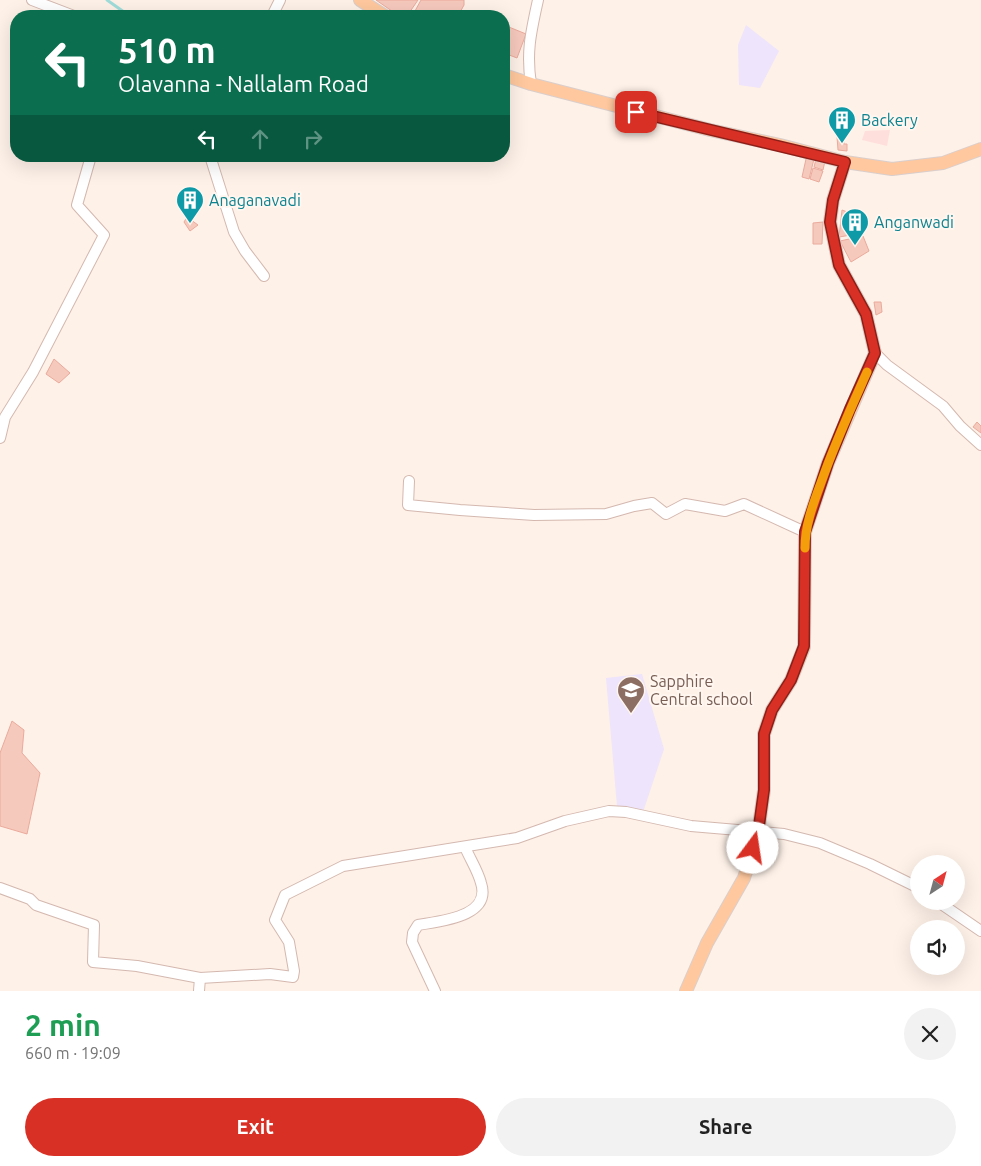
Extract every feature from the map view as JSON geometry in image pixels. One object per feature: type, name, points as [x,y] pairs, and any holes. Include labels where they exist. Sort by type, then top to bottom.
[{"type":"main road","points":[[360,0],[376,10]]},
{"type":"main road","points":[[510,77],[710,130],[845,162],[892,169],[943,162],[981,149]]},
{"type":"main road","points":[[686,991],[707,943],[744,878],[758,833],[764,790],[764,734],[772,710],[791,680],[804,646],[805,532],[828,463],[875,353],[866,314],[839,265],[830,222],[833,200],[845,162]]},
{"type":"street","points":[[32,0],[58,10]]},
{"type":"street","points":[[531,84],[528,62],[530,40],[538,0]]},
{"type":"street","points":[[0,438],[5,417],[33,372],[104,235],[77,205],[89,162]]},
{"type":"street","points":[[212,162],[234,232],[245,251],[264,276]]},
{"type":"street","points":[[875,353],[887,365],[943,406],[960,426],[981,445]]},
{"type":"street","points":[[409,481],[408,505],[534,515],[606,514],[652,503],[666,514],[685,504],[725,511],[744,504],[805,532]]},
{"type":"street","points":[[0,888],[30,899],[36,905],[94,925],[93,962],[137,966],[200,978],[270,974],[293,978],[294,971],[289,942],[275,920],[285,895],[343,866],[516,838],[565,821],[608,811],[626,812],[691,826],[784,834],[820,843],[910,884]]},
{"type":"street","points":[[435,991],[412,942],[413,933],[418,925],[463,916],[478,905],[482,896],[482,884],[465,847]]},
{"type":"street","points":[[950,910],[981,931]]},
{"type":"street","points":[[199,991],[200,978]]},
{"type":"shaded area","points":[[746,25],[779,51],[760,88],[739,85],[738,45]]},
{"type":"shaded area","points":[[890,130],[887,146],[862,140],[865,131]]},
{"type":"shaded area","name":"Sapphire Central school","points":[[642,674],[664,749],[643,812],[617,806],[606,678]]},
{"type":"building","points":[[376,0],[418,0],[411,10],[390,10]]},
{"type":"building","points":[[421,0],[464,0],[461,10],[416,10]]},
{"type":"building","points":[[510,27],[526,34],[517,58],[510,55]]},
{"type":"building","name":"Backery","points":[[837,137],[843,137],[844,144],[847,144],[847,151],[838,150]]},
{"type":"building","points":[[809,157],[814,159],[809,179],[802,177],[806,159]]},
{"type":"building","name":"Backery","points":[[816,159],[825,161],[823,170],[814,167]]},
{"type":"building","points":[[813,168],[823,171],[819,182],[810,179]]},
{"type":"building","points":[[842,210],[858,216],[857,234],[839,237]]},
{"type":"building","name":"Anaganavadi","points":[[187,217],[198,225],[190,231],[184,222]]},
{"type":"building","points":[[823,222],[822,244],[813,244],[813,223]]},
{"type":"building","name":"Anganwadi","points":[[863,236],[869,251],[851,262],[840,241]]},
{"type":"building","points":[[874,302],[881,302],[882,312],[876,315]]},
{"type":"building","points":[[54,359],[70,373],[59,383],[46,374]]},
{"type":"building","points":[[977,422],[981,426],[981,433],[973,427]]},
{"type":"building","points":[[12,721],[24,730],[22,753],[40,773],[27,834],[0,826],[0,753]]},
{"type":"waterway","points":[[107,0],[121,10]]},
{"type":"slow traffic","points":[[805,548],[805,532],[816,495],[850,409],[867,372]]},
{"type":"place","name":"Backery","points":[[842,144]]},
{"type":"place","name":"Anaganavadi","points":[[190,224]]},
{"type":"place","name":"Anganwadi","points":[[855,246]]},
{"type":"place","name":"Sapphire Central school","points":[[631,714]]},
{"type":"route","points":[[636,112],[845,162],[833,200],[830,222],[839,265],[858,296],[866,314],[875,353],[828,463],[805,532],[804,646],[791,680],[772,710],[764,734],[764,790],[758,833],[753,848]]}]
